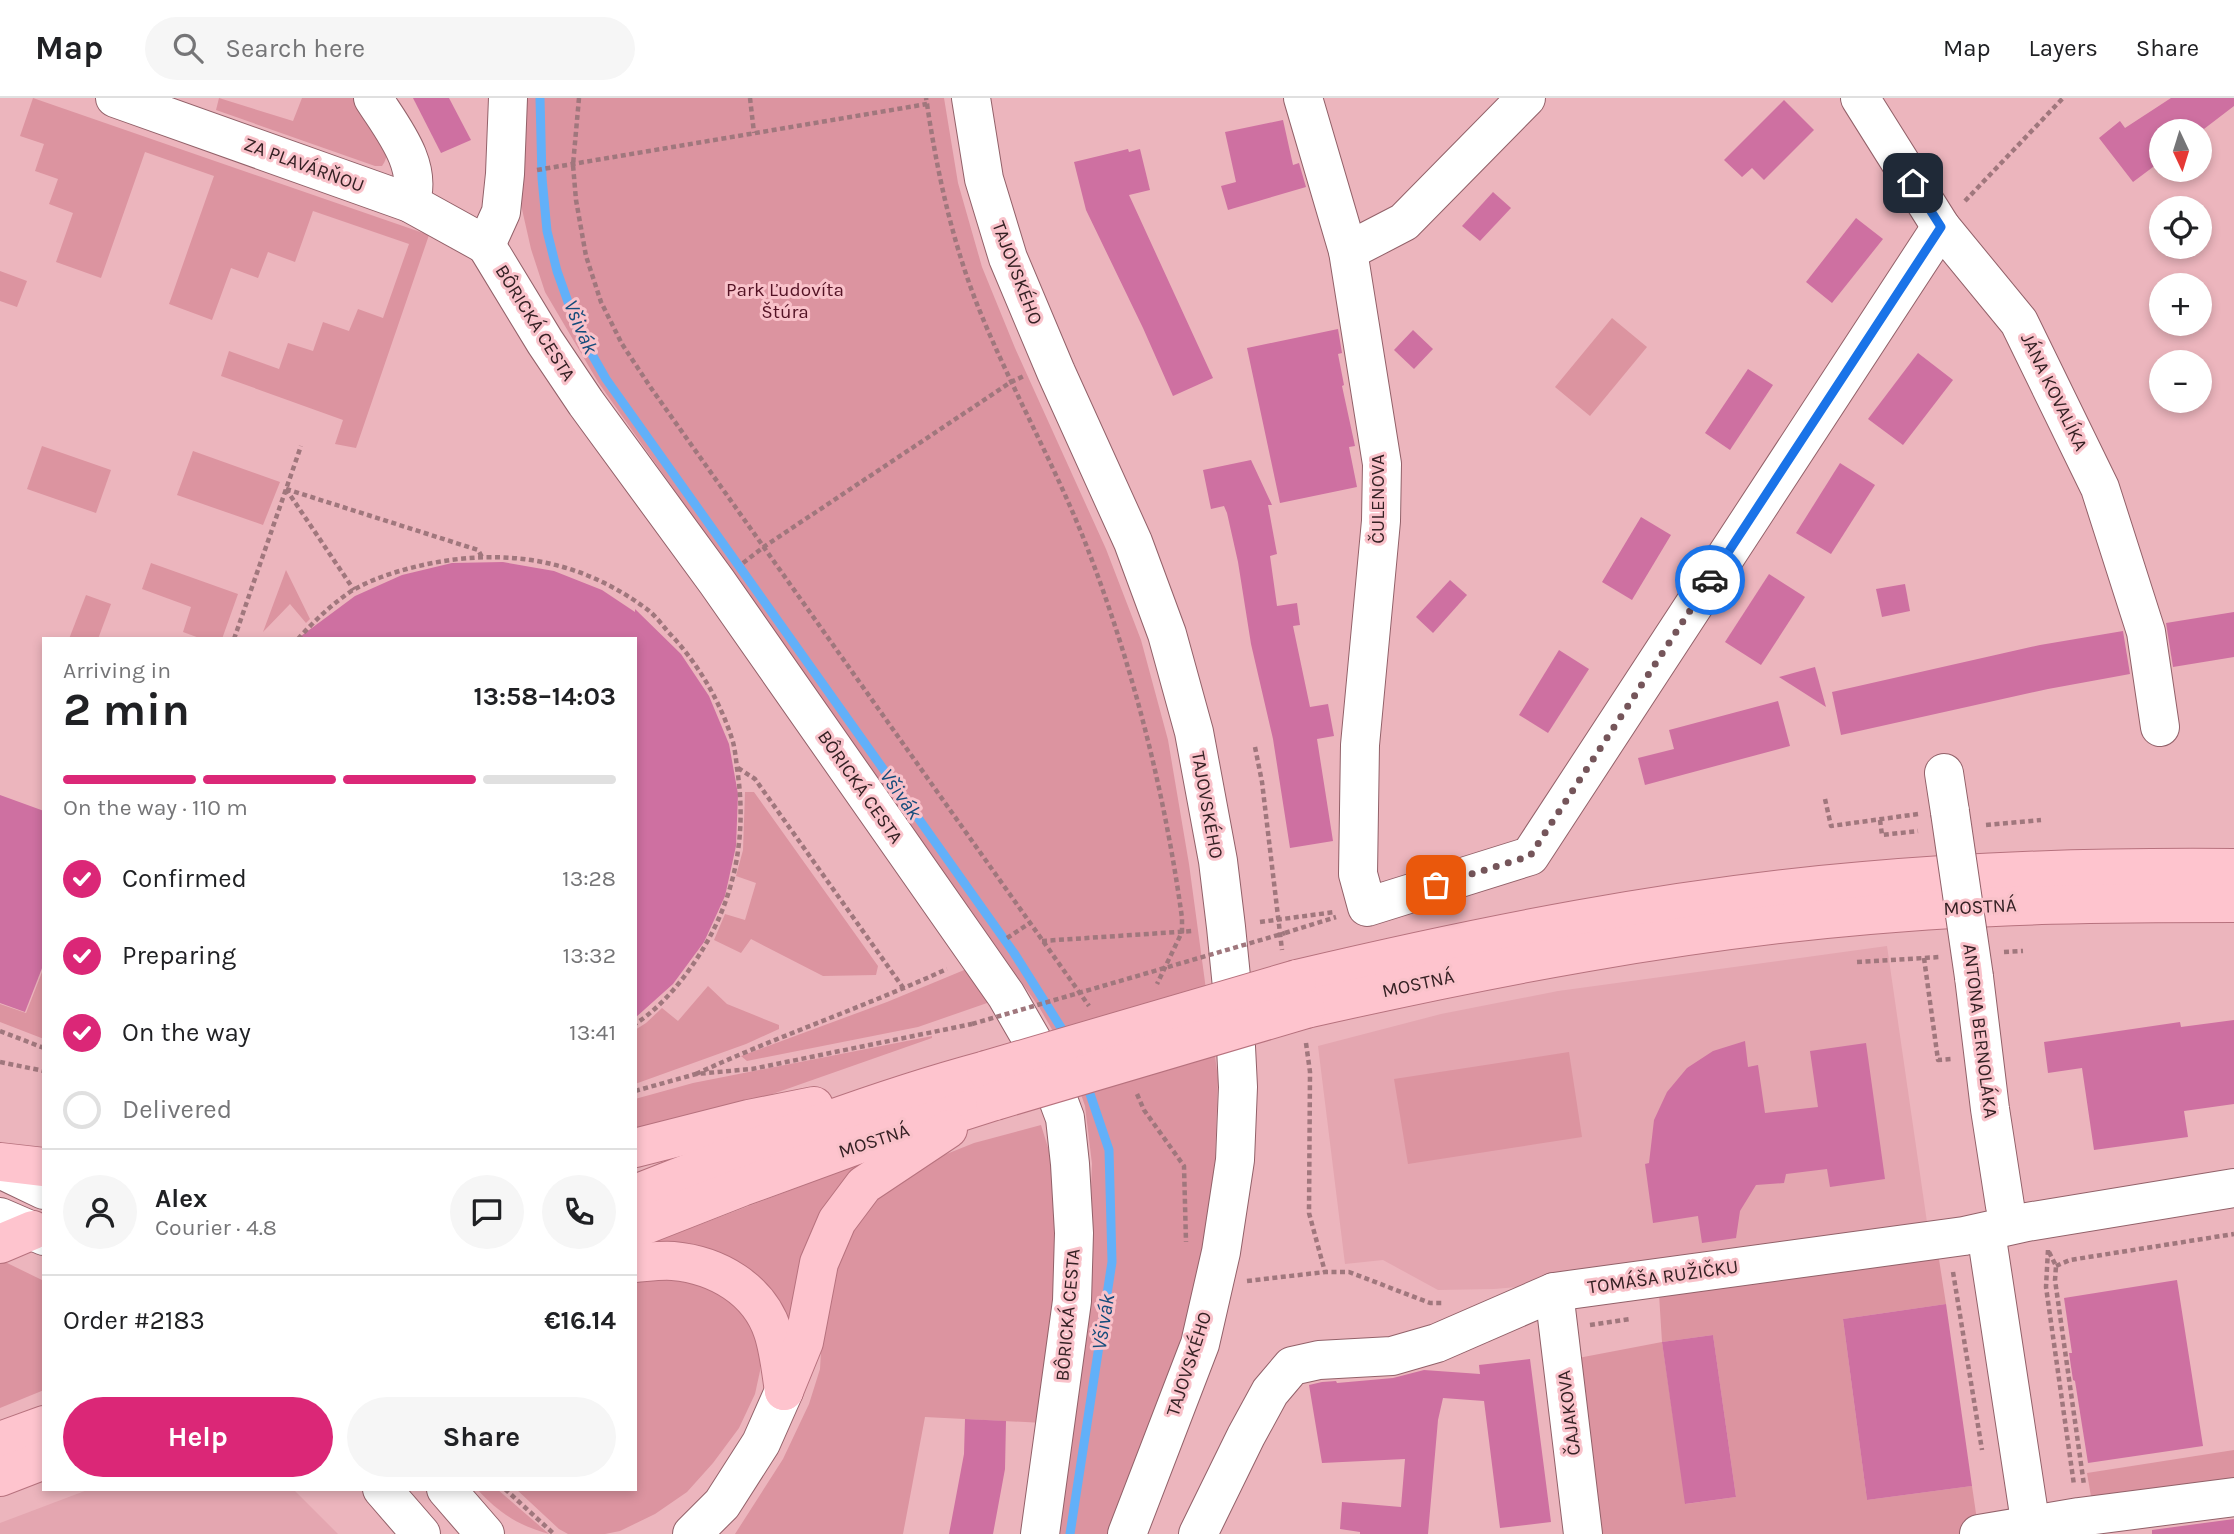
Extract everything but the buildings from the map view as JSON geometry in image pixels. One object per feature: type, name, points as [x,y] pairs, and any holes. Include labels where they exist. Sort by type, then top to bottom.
[{"type":"main road","name":"MOSTNÁ","points":[[637,1193],[743,1152],[982,1088],[1297,993],[1432,947],[1557,923],[1745,894],[1862,881],[2123,867],[2234,868]]},
{"type":"main road","name":"MOSTNÁ","points":[[1297,993],[1438,979],[1563,955],[1734,929],[1868,915],[2005,905],[2228,905]]},
{"type":"main road","name":"MOSTNÁ","points":[[637,1228],[857,1146],[982,1088]]},
{"type":"main road","points":[[637,1147],[749,1119],[982,1088]]},
{"type":"main road","points":[[784,1391],[804,1342],[819,1263],[836,1221],[864,1185],[982,1088]]},
{"type":"main road","points":[[0,1162],[42,1167]]},
{"type":"main road","points":[[637,1263],[672,1261],[712,1269],[739,1285],[758,1303],[773,1333],[784,1391]]},
{"type":"main road","points":[[0,1441],[42,1425]]},
{"type":"main road","points":[[0,1477],[42,1461]]},
{"type":"street","name":"ZA PLAVÁRŇOU","points":[[116,98],[410,203],[486,245]]},
{"type":"street","points":[[373,98],[405,150],[415,189],[410,203]]},
{"type":"street","name":"BÔRICKÁ CESTA","points":[[508,98],[501,212],[486,245],[586,403],[717,582],[1006,995],[1043,1059],[1065,1118],[1074,1233],[1072,1301],[1040,1534]]},
{"type":"street","name":"TAJOVSKÉHO","points":[[971,98],[984,179],[1008,258],[1133,542],[1167,634],[1195,732],[1227,927],[1238,1087],[1235,1160],[1216,1276],[1200,1345],[1127,1534]]},
{"type":"street","name":"ČULENOVA","points":[[1303,98],[1348,251],[1382,464],[1381,521],[1360,745],[1358,874],[1367,906]]},
{"type":"street","points":[[1348,251],[1404,222],[1526,98]]},
{"type":"street","name":"JÁNA KOVALÍKA","points":[[1860,98],[1941,227],[2019,322],[2100,488],[2146,632],[2160,727]]},
{"type":"street","points":[[1367,906],[1530,856],[1941,227]]},
{"type":"street","name":"ANTONA BERNOLÁKA","points":[[1944,773],[1938,821],[1974,977],[1990,1110],[1995,1219],[2031,1529]]},
{"type":"street","points":[[0,1170],[42,1189]]},
{"type":"street","name":"TOMÁŠA RUŽIČKU","points":[[1198,1534],[1270,1392],[1292,1366],[1319,1360],[1392,1356],[1437,1343],[1554,1292],[1995,1219],[2045,1234],[2234,1188]]},
{"type":"street","name":"ČAJAKOVA","points":[[1554,1292],[1583,1534]]},
{"type":"street","points":[[692,1534],[722,1504],[761,1443],[784,1391]]},
{"type":"street","points":[[384,1491],[421,1534]]},
{"type":"street","points":[[448,1491],[487,1531]]},
{"type":"street","points":[[1979,1534],[2031,1529],[2084,1516],[2234,1497]]},
{"type":"path","points":[[554,167],[573,165],[754,133],[927,101],[936,159],[953,233],[975,299],[1089,552],[1114,621],[1146,730],[1165,816],[1178,889],[1182,932],[1042,941],[651,388],[617,334],[601,302],[586,256],[576,200],[573,165],[579,98]]},
{"type":"path","points":[[750,98],[754,133]]},
{"type":"path","points":[[1941,227],[2063,98]]},
{"type":"path","points":[[748,560],[765,546],[1019,378]]},
{"type":"path","points":[[234,637],[301,446]]},
{"type":"path","points":[[286,489],[478,550],[482,557]]},
{"type":"path","points":[[286,489],[354,590]]},
{"type":"path","points":[[300,637],[354,590],[401,570],[452,559],[505,556],[555,564],[603,583],[649,611],[684,650],[714,694],[733,743],[741,795],[740,848],[727,900],[707,945],[676,988],[637,1022]]},
{"type":"path","points":[[1255,747],[1262,782],[1278,920],[1297,993],[1310,1072],[1309,1213],[1325,1272]]},
{"type":"path","points":[[737,768],[755,779],[904,989]]},
{"type":"path","points":[[1825,799],[1830,826],[1912,816]]},
{"type":"path","points":[[1880,820],[1882,835],[1938,821]]},
{"type":"path","points":[[696,1074],[752,1069],[972,1024],[1286,933],[1367,906]]},
{"type":"path","points":[[1278,920],[1306,917]]},
{"type":"path","points":[[1012,934],[1030,923]]},
{"type":"path","points":[[1924,958],[1935,1041]]},
{"type":"path","points":[[637,1090],[696,1074],[955,966]]},
{"type":"path","points":[[0,1031],[42,1047]]},
{"type":"path","points":[[0,1062],[42,1071]]},
{"type":"path","points":[[1136,1091],[1144,1110],[1184,1166],[1186,1244]]},
{"type":"path","points":[[2045,1234],[2056,1266],[2055,1280],[2084,1516]]},
{"type":"path","points":[[2045,1234],[2046,1287],[2084,1516]]},
{"type":"path","points":[[2056,1266],[2070,1260],[2234,1234]]},
{"type":"path","points":[[1216,1276],[1240,1282],[1325,1272],[1349,1272],[1430,1303],[1443,1303]]},
{"type":"path","points":[[507,1491],[554,1534]]},
{"type":"shaded area","points":[[1887,946],[1928,1229],[1552,1284],[1494,1289],[1438,1290],[1383,1260],[1345,1264],[1318,1046],[1441,1014],[1558,991]]},
{"type":"shaded area","points":[[85,1491],[295,1491],[338,1534],[0,1534],[0,1523]]},
{"type":"green space","points":[[33,98],[429,235],[356,448],[335,444],[343,420],[221,376],[229,351],[279,369],[288,343],[313,351],[323,322],[349,331],[358,309],[383,318],[409,244],[313,211],[295,262],[268,252],[258,278],[231,268],[212,320],[169,304],[214,176],[145,152],[101,278],[56,262],[73,213],[49,204],[58,179],[35,171],[44,144],[20,136]]},
{"type":"green space","points":[[219,98],[293,121],[302,98],[364,98],[386,141],[386,158],[382,166],[375,166],[216,110]]},
{"type":"green space","name":"Park Ľudovíta Štúra","points":[[520,98],[944,98],[958,183],[982,267],[1015,348],[1106,549],[1141,640],[1168,740],[1189,864],[1218,1078],[1215,1161],[1203,1253],[1190,1308],[1162,1400],[1108,1534],[1054,1534],[1086,1303],[1092,1164],[1085,1106],[1069,1059],[1039,1007],[598,382],[545,292],[531,249],[519,196]]},
{"type":"green space","points":[[0,271],[27,281],[17,307],[0,301]]},
{"type":"green space","points":[[1612,318],[1647,347],[1590,416],[1555,387]]},
{"type":"green space","points":[[42,446],[111,470],[96,513],[27,489]]},
{"type":"green space","points":[[193,451],[280,482],[263,525],[177,495]]},
{"type":"green space","points":[[151,563],[238,594],[223,637],[197,637],[183,632],[191,607],[142,589]]},
{"type":"green space","points":[[286,570],[310,619],[306,623],[290,604],[263,632]]},
{"type":"green space","points":[[86,595],[111,604],[99,637],[70,637]]},
{"type":"green space","points":[[745,792],[754,792],[878,966],[876,975],[823,976],[751,939],[741,953],[714,940],[725,914],[745,920],[756,883],[736,876],[743,850]]},
{"type":"green space","points":[[969,968],[990,1002],[918,1027],[747,1061],[741,1056],[887,1002]]},
{"type":"green space","points":[[42,972],[42,1038],[0,1022],[0,1004],[26,1013]]},
{"type":"green space","points":[[708,986],[727,1004],[779,1025],[779,1029],[746,1044],[637,1083],[637,1029],[662,1008],[678,1021]]},
{"type":"green space","points":[[932,1036],[764,1097],[637,1132],[637,1098],[693,1083]]},
{"type":"green space","points":[[1569,1052],[1582,1137],[1408,1164],[1394,1079]]},
{"type":"green space","points":[[1041,1125],[1054,1167],[1060,1235],[1044,1423],[925,1417],[903,1534],[735,1534],[783,1459],[809,1404],[820,1369],[824,1302],[832,1263],[869,1196],[929,1161],[974,1143]]},
{"type":"green space","points":[[862,1163],[789,1325],[649,1244]]},
{"type":"green space","points":[[1938,1253],[1946,1304],[1843,1319],[1867,1500],[1972,1486],[1979,1534],[1594,1534],[1573,1359],[1662,1342],[1659,1294]],"holes":[[[1713,1335],[1736,1497],[1686,1504],[1662,1342]]]},
{"type":"green space","points":[[3,1261],[42,1280],[42,1391],[0,1408],[0,1263]]},
{"type":"green space","points":[[637,1277],[677,1277],[727,1296],[743,1311],[760,1347],[760,1371],[755,1394],[739,1428],[687,1492],[655,1514],[620,1531],[605,1534],[568,1534],[518,1491],[637,1491]]},
{"type":"green space","points":[[2234,1450],[2234,1489],[2093,1508],[2087,1473]]},
{"type":"green space","points":[[479,1491],[499,1491],[549,1534],[527,1527],[493,1505]]},
{"type":"waterway","name":"Všivák","points":[[540,98],[542,178],[547,231],[557,271],[578,330],[606,379],[1014,953],[1067,1037]]},
{"type":"waterway","name":"Všivák","points":[[1070,1534],[1112,1262],[1109,1150],[1086,1082]]},
{"type":"way so far","points":[[1436,885],[1530,856],[1710,580]]},
{"type":"route","points":[[1710,580],[1941,227],[1913,183]]}]
